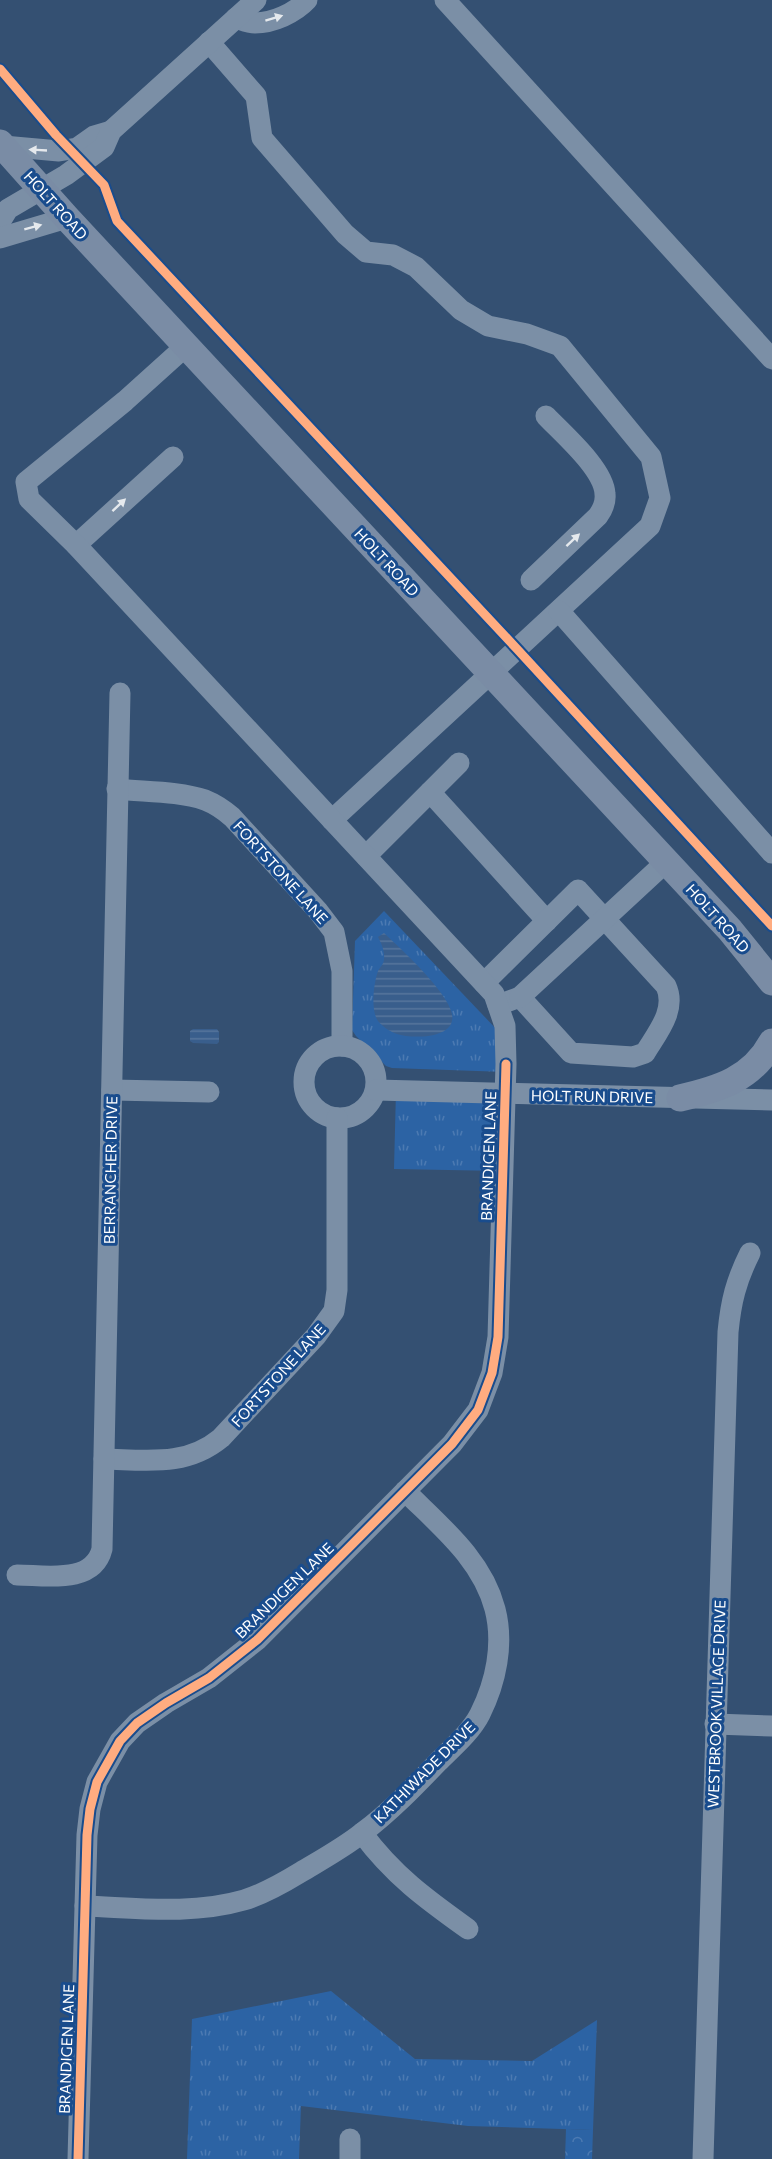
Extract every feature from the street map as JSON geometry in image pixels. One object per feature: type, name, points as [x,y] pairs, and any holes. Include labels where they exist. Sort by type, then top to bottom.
[{"type":"main road","name":"HOLT ROAD","points":[[2,145],[67,218],[667,861],[730,930],[772,982]]},
{"type":"main road","points":[[680,1098],[706,1092],[750,1071],[772,1042]]},
{"type":"street","points":[[0,222],[8,209],[66,175],[104,147],[111,131],[256,0]]},
{"type":"street","points":[[236,18],[254,23],[276,19],[301,6],[307,0]]},
{"type":"street","points":[[445,0],[772,359]]},
{"type":"street","points":[[209,42],[256,96],[261,138],[345,234],[366,252],[393,255],[416,267],[460,310],[488,326],[527,334],[560,345],[651,457],[660,498],[650,526],[332,820]]},
{"type":"street","points":[[2,145],[59,151],[76,148],[94,136],[111,131]]},
{"type":"street","points":[[0,238],[67,218]]},
{"type":"street","name":"BRANDIGEN LANE","points":[[78,2159],[90,1809],[97,1782],[120,1741],[137,1723],[209,1678],[257,1640],[452,1444],[478,1410],[492,1373],[498,1337],[506,1064],[505,1026],[494,994],[76,545],[29,499],[26,482],[125,401],[186,346]]},
{"type":"street","points":[[531,580],[598,516],[604,506],[606,493],[598,473],[546,416]]},
{"type":"street","points":[[76,545],[173,457]]},
{"type":"street","points":[[559,611],[772,853]]},
{"type":"street","name":"BERRANCHER DRIVE","points":[[17,1575],[70,1575],[88,1570],[95,1565],[102,1550],[120,693]]},
{"type":"street","points":[[366,856],[459,763]]},
{"type":"street","name":"FORTSTONE LANE","points":[[117,789],[183,796],[219,806],[232,817],[318,911],[333,932],[342,971],[342,1046]]},
{"type":"street","points":[[430,792],[547,921]]},
{"type":"street","points":[[498,1005],[520,997],[667,861]]},
{"type":"street","points":[[484,982],[578,890],[666,986],[671,996],[666,1018],[645,1053],[633,1057],[571,1053],[520,997]]},
{"type":"street","points":[[342,1046],[357,1050],[369,1060],[376,1075],[376,1090],[362,1111],[337,1118],[324,1114],[313,1106],[306,1093],[304,1079],[308,1066],[316,1055],[328,1048],[342,1046]]},
{"type":"street","points":[[112,1090],[209,1092]]},
{"type":"street","name":"HOLT RUN DRIVE","points":[[376,1090],[772,1100]]},
{"type":"street","name":"FORTSTONE LANE","points":[[104,1459],[181,1459],[196,1455],[210,1447],[316,1336],[333,1311],[337,1290],[337,1118]]},
{"type":"street","name":"WESTBROOK VILLAGE DRIVE","points":[[704,2159],[728,1332],[730,1304],[738,1277],[750,1253]]},
{"type":"street","name":"KATHIWADE DRIVE","points":[[86,1906],[190,1909],[246,1900],[275,1887],[362,1833],[404,1797],[459,1741],[479,1716],[495,1678],[498,1627],[494,1607],[485,1581],[472,1560],[459,1544],[405,1491]]},
{"type":"street","points":[[716,1724],[772,1726]]},
{"type":"street","points":[[362,1833],[379,1856],[413,1889],[468,1929]]},
{"type":"green space","points":[[384,911],[500,1033],[506,1072],[392,1068],[386,1066],[356,1036],[352,1030],[355,941]]},
{"type":"green space","points":[[396,1091],[505,1094],[503,1171],[394,1169]]},
{"type":"green space","points":[[331,1991],[415,2059],[532,2061],[597,2020],[593,2130],[468,2126],[301,2106],[299,2159],[187,2159],[192,2019]]},
{"type":"green space","points":[[566,2129],[593,2130],[592,2159],[565,2159]]},
{"type":"shaded area","points":[[384,933],[423,971],[442,994],[452,1014],[452,1022],[441,1033],[404,1036],[394,1033],[378,1021],[374,1010],[374,996],[378,971],[384,959],[378,937]]},
{"type":"shaded area","points":[[217,1029],[219,1042],[217,1044],[193,1043],[190,1041],[190,1031]]},
{"type":"cycle path","points":[[0,69],[56,135],[104,185],[117,221],[772,926]]},
{"type":"cycle path","points":[[78,2159],[87,1835],[90,1809],[97,1782],[120,1741],[137,1723],[209,1678],[257,1640],[452,1444],[478,1410],[492,1373],[498,1337],[506,1064]]}]
